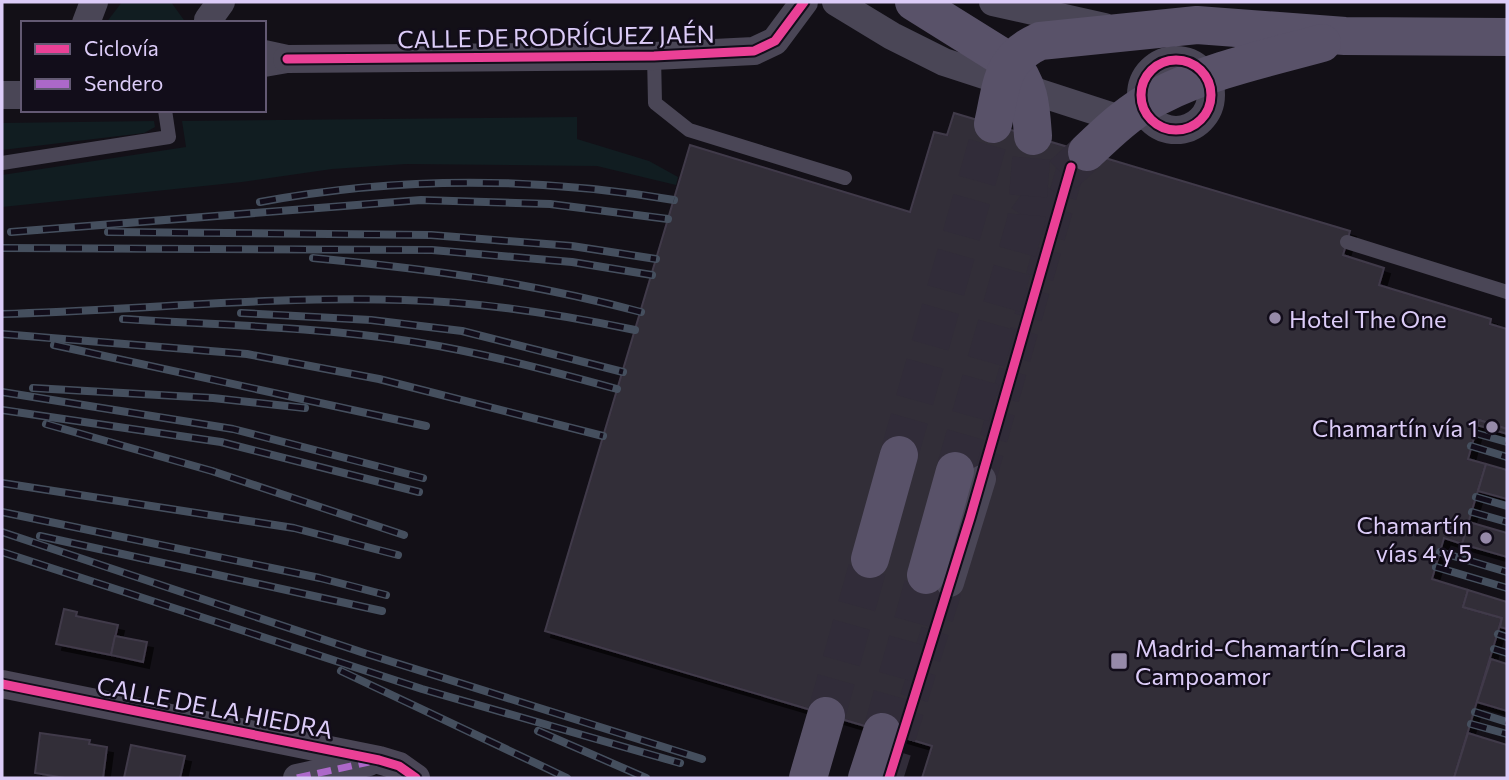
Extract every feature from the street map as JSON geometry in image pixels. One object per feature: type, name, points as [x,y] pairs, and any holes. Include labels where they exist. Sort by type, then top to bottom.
[{"type":"main road","points":[[914,2],[1010,62],[1024,81],[1030,97],[1032,136]]},
{"type":"main road","points":[[993,124],[1010,62],[1027,47],[1040,41],[1197,25],[1345,36],[1507,37]]},
{"type":"main road","points":[[1087,152],[1117,124],[1157,96],[1212,75],[1345,36]]},
{"type":"main road","points":[[870,559],[899,455]]},
{"type":"main road","points":[[938,579],[968,475]]},
{"type":"main road","points":[[808,778],[826,716]]},
{"type":"main road","points":[[867,778],[882,732]]},
{"type":"street","name":"CALLE DE RODRÍGUEZ JAÉN","points":[[272,59],[654,56],[754,51],[766,47],[784,31],[804,2]]},
{"type":"street","points":[[836,2],[892,36],[944,62],[1114,117],[1148,116],[1166,128],[1177,130],[1197,123],[1208,108],[1210,87],[1206,76],[1190,62],[1169,60],[1122,32],[1054,8],[993,2]]},
{"type":"street","points":[[1148,116],[1141,94],[1143,82],[1149,72],[1169,60]]},
{"type":"street","points":[[2,95],[21,95]]},
{"type":"street","name":"CALLE DE LA HIEDRA","points":[[2,684],[379,760],[399,766],[416,778]]},
{"type":"street","points":[[297,778],[379,760]]},
{"type":"lane","points":[[654,56],[655,103],[689,130],[845,178]]},
{"type":"lane","points":[[2,163],[169,137],[165,112]]},
{"type":"lane","points":[[1347,242],[1507,292]]},
{"type":"shaded area","points":[[122,2],[171,2],[185,21],[108,21]]},
{"type":"shaded area","points":[[577,117],[577,139],[649,161],[678,177],[676,185],[597,166],[406,164],[332,169],[242,182],[2,207],[2,175],[186,147],[182,121]]},
{"type":"shaded area","points":[[154,121],[155,127],[144,133],[2,150],[2,123]]},
{"type":"building","name":"Madrid-Chamartín-Clara Campoamor","points":[[954,113],[1350,231],[1343,255],[1384,268],[1379,285],[1491,319],[1490,324],[1507,329],[1507,429],[1479,420],[1468,459],[1486,464],[1462,544],[1444,538],[1432,579],[1468,590],[1463,607],[1502,618],[1454,778],[922,778],[932,746],[545,631],[690,145],[910,212],[934,132],[947,135]]},
{"type":"building","name":"Chamartín vía 1","points":[[1479,420],[1507,429],[1507,434],[1477,425]]},
{"type":"building","points":[[1486,464],[1507,470],[1507,499],[1478,491]]},
{"type":"building","name":"Chamartín vías 4 y 5","points":[[1469,522],[1507,533],[1507,557],[1462,544]]},
{"type":"building","points":[[1468,590],[1507,602],[1507,629],[1500,627],[1502,618],[1463,607]]},
{"type":"building","points":[[64,609],[77,612],[76,616],[118,625],[111,655],[56,644]]},
{"type":"building","points":[[115,636],[147,642],[143,662],[111,655]]},
{"type":"building","points":[[1491,659],[1507,664],[1507,711],[1477,702]]},
{"type":"building","points":[[40,733],[90,740],[89,744],[107,747],[103,778],[65,778],[35,773]]},
{"type":"building","points":[[1468,733],[1507,745],[1507,778],[1454,778]]},
{"type":"building","points":[[131,745],[185,756],[180,778],[124,778]]},
{"type":"tunnel","points":[[899,455],[993,124]]},
{"type":"tunnel","points":[[955,471],[1026,221],[1033,136]]},
{"type":"tunnel","points":[[1027,219],[1050,187],[1087,152]]},
{"type":"tunnel","points":[[982,479],[1071,167]]},
{"type":"tunnel","points":[[826,716],[870,559]]},
{"type":"tunnel","points":[[882,732],[926,575]]},
{"type":"tunnel","points":[[889,778],[950,583]]},
{"type":"railway","points":[[260,202],[363,187],[467,183],[570,187],[674,200]]},
{"type":"railway","points":[[11,232],[421,200],[550,204],[668,219]]},
{"type":"railway","points":[[108,232],[431,235],[572,246],[656,259]]},
{"type":"railway","points":[[2,248],[432,250],[572,262],[652,275]]},
{"type":"railway","points":[[313,258],[478,278],[558,292],[641,312]]},
{"type":"railway","points":[[2,314],[253,302],[404,300],[520,310],[635,330]]},
{"type":"railway","points":[[241,313],[371,320],[462,331],[623,372]]},
{"type":"railway","points":[[123,319],[306,330],[415,342],[492,357],[617,389]]},
{"type":"railway","points":[[2,334],[247,354],[379,379],[603,436]]},
{"type":"railway","points":[[54,345],[426,426]]},
{"type":"railway","points":[[33,388],[213,398],[305,408]]},
{"type":"railway","points":[[2,392],[233,429],[423,478]]},
{"type":"railway","points":[[2,410],[221,442],[419,492]]},
{"type":"railway","points":[[46,424],[212,471],[404,535]]},
{"type":"railway","points":[[1475,433],[1507,442]]},
{"type":"railway","points":[[1471,446],[1507,457]]},
{"type":"railway","points":[[2,483],[294,528],[398,555]]},
{"type":"railway","points":[[1476,497],[1507,506]]},
{"type":"railway","points":[[2,512],[320,578],[386,595]]},
{"type":"railway","points":[[1472,512],[1507,522]]},
{"type":"railway","points":[[2,532],[364,653],[702,759]]},
{"type":"railway","points":[[40,536],[382,611]]},
{"type":"railway","points":[[2,552],[422,689],[680,763]]},
{"type":"railway","points":[[1440,552],[1507,572]]},
{"type":"railway","points":[[1436,567],[1507,588]]},
{"type":"railway","points":[[1498,634],[1507,637]]},
{"type":"railway","points":[[1494,649],[1507,653]]},
{"type":"railway","points":[[341,671],[567,778]]},
{"type":"railway","points":[[1475,712],[1507,722]]},
{"type":"railway","points":[[1471,724],[1507,734]]},
{"type":"railway","points":[[538,731],[646,778]]},
{"type":"marked path","points":[[297,778],[369,762]]},
{"type":"cycle path","points":[[287,59],[654,56],[754,51],[775,41],[804,2]]},
{"type":"cycle path","points":[[1176,60],[1201,70],[1211,95],[1201,120],[1176,130],[1151,120],[1141,95],[1151,70],[1176,60]]},
{"type":"cycle path","points":[[889,778],[970,518],[1071,167]]},
{"type":"cycle path","points":[[2,684],[379,760],[399,766],[416,778]]},
{"type":"place","name":"Hotel The One","points":[[1275,318]]},
{"type":"place","name":"Chamartín vía 1","points":[[1492,427]]},
{"type":"place","name":"Chamartín vías 4 y 5","points":[[1486,538]]},
{"type":"place","name":"Madrid-Chamartín-Clara Campoamor","points":[[1119,661]]}]
